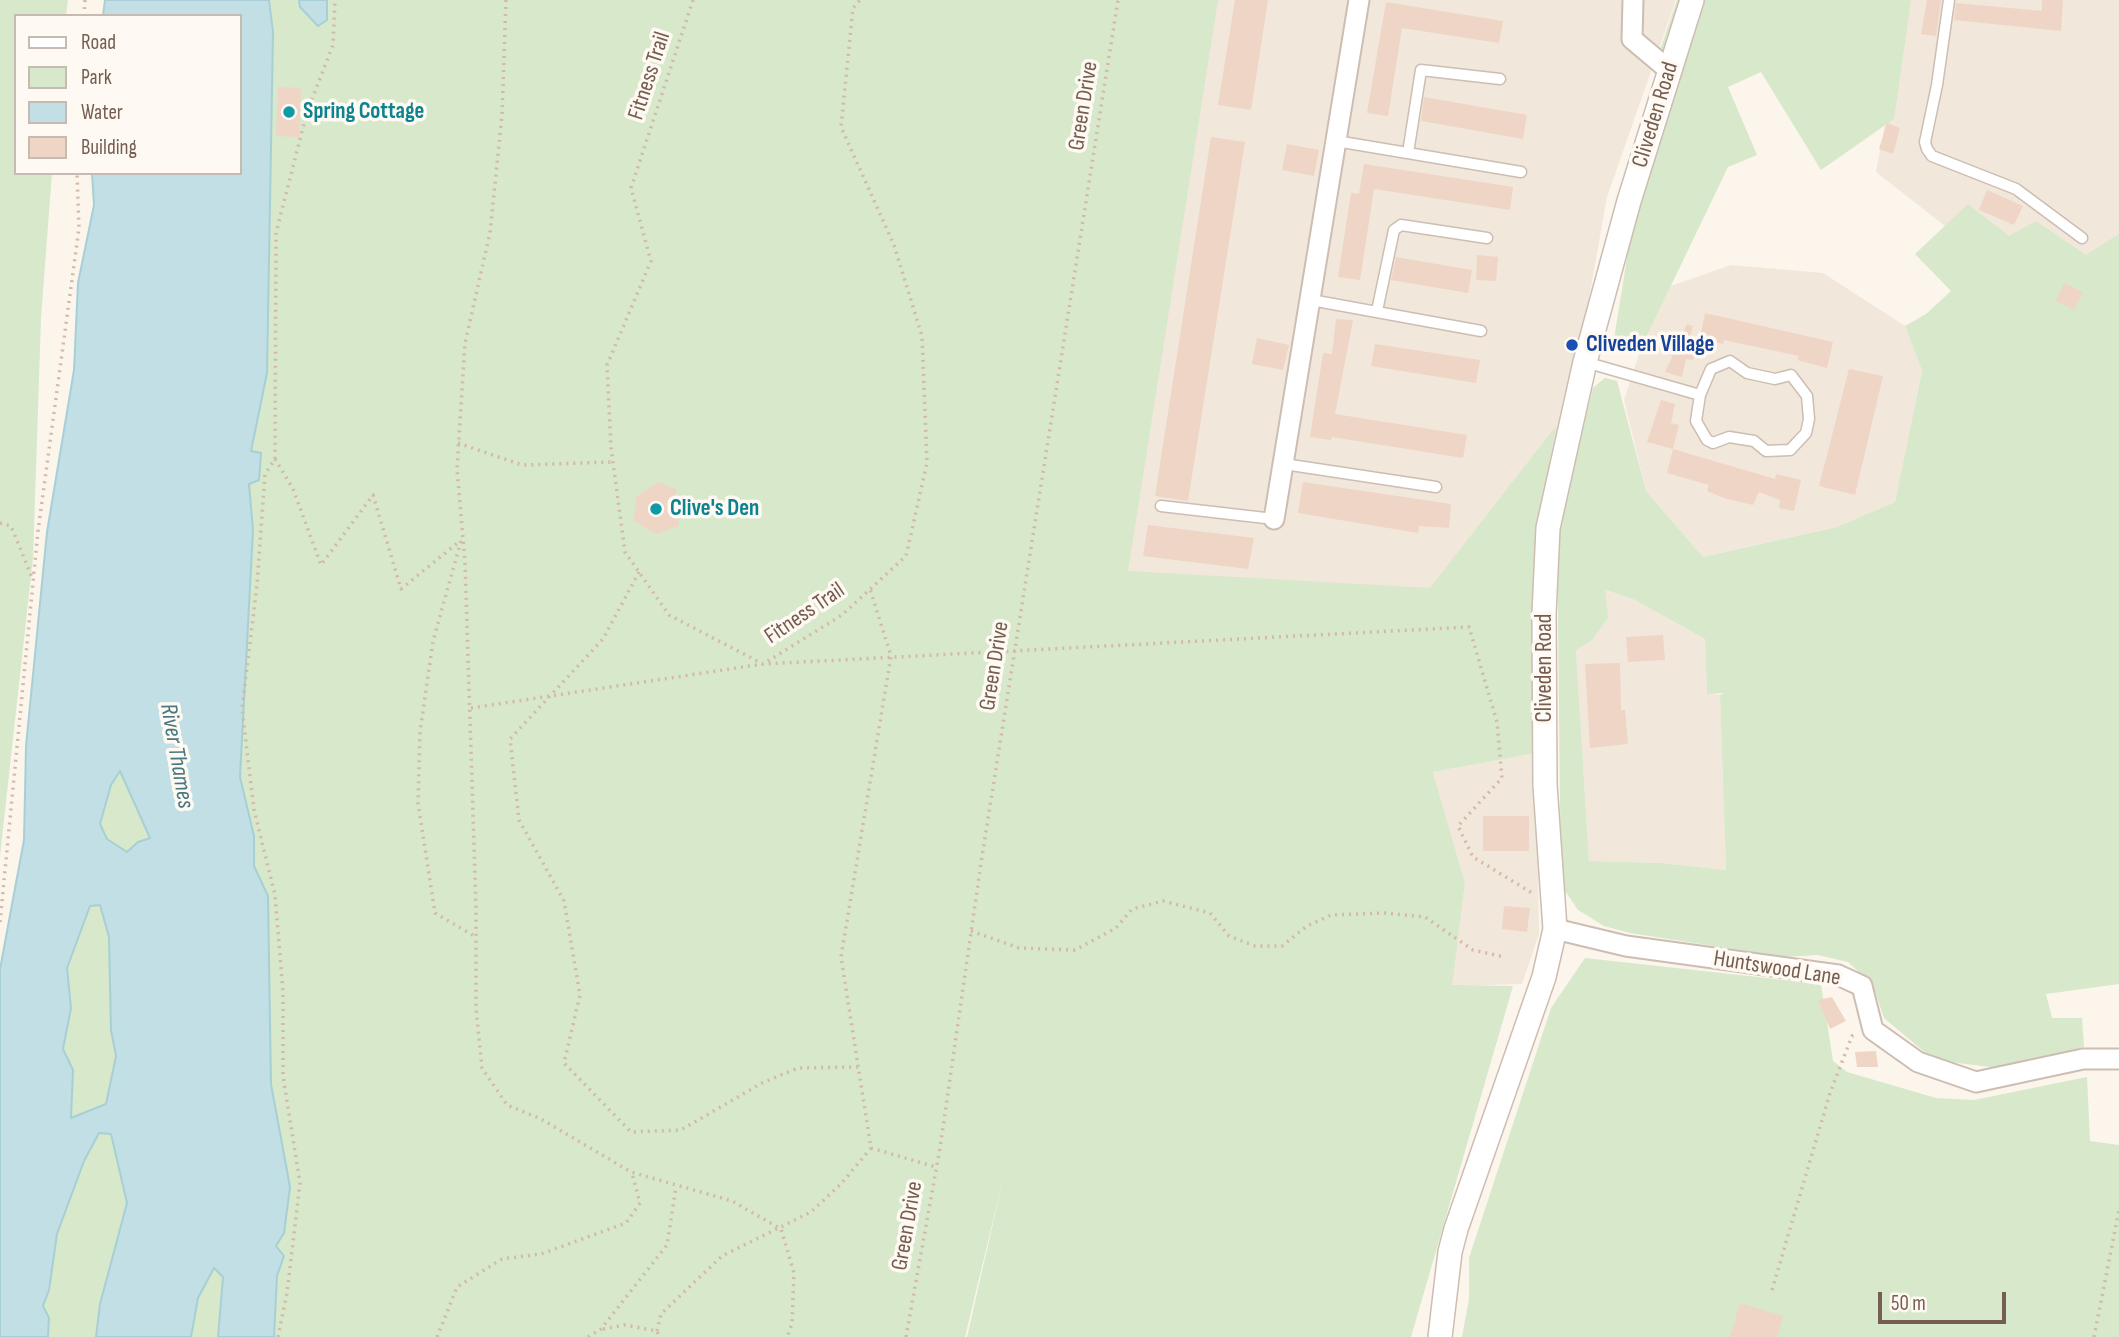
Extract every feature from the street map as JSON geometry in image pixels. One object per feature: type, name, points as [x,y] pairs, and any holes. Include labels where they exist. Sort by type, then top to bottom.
[{"type":"street","points":[[1274,519],[1359,0]]},
{"type":"street","points":[[1633,0],[1632,39],[1670,71]]},
{"type":"street","name":"Cliveden Road","points":[[1440,1337],[1450,1252],[1456,1229],[1544,977],[1555,929],[1545,785],[1544,614],[1548,540],[1585,362],[1692,0]]},
{"type":"street","name":"Huntswood Lane","points":[[1555,929],[1626,946],[1838,975],[1862,986],[1873,1030]]},
{"type":"street","points":[[1873,1030],[1918,1062],[1976,1082],[2083,1059],[2119,1059]]},
{"type":"lane","points":[[1949,0],[1937,85],[1925,142],[1927,149],[1933,156],[2016,189],[2082,238]]},
{"type":"lane","points":[[1408,153],[1421,70],[1500,79]]},
{"type":"lane","points":[[1336,138],[1521,172]]},
{"type":"lane","points":[[1377,312],[1394,230],[1401,225],[1488,238]]},
{"type":"lane","points":[[1311,300],[1481,331]]},
{"type":"lane","points":[[1730,361],[1747,373],[1775,379],[1791,375],[1807,396],[1809,419],[1806,433],[1790,450],[1766,451],[1754,441],[1728,437],[1713,443],[1707,440],[1696,421],[1700,395],[1711,369],[1730,361]]},
{"type":"lane","points":[[1585,362],[1700,395]]},
{"type":"lane","points":[[1284,464],[1436,487]]},
{"type":"lane","points":[[1161,506],[1274,519]]},
{"type":"path","points":[[335,0],[333,45],[307,112],[276,233],[275,459],[293,489],[321,565],[373,495],[401,589],[461,539]]},
{"type":"path","points":[[506,0],[502,115],[491,233],[465,343],[457,469],[471,708],[476,1009],[482,1068],[507,1104],[598,1149],[631,1172],[732,1201],[781,1228],[794,1273],[792,1324],[787,1337]]},
{"type":"path","name":"Fitness Trail","points":[[693,0],[631,188],[651,261],[607,366],[611,448],[625,552],[668,615],[763,664],[842,615],[906,555],[927,463],[922,336],[894,245],[841,127],[853,8],[860,0]]},
{"type":"path","name":"Green Drive","points":[[906,1337],[936,1167],[1118,0]]},
{"type":"path","points":[[0,922],[38,531],[79,228],[77,175]]},
{"type":"path","points":[[458,443],[522,465],[613,462]]},
{"type":"path","points":[[275,459],[265,474],[257,585],[242,708],[254,810],[275,895],[283,992],[283,1076],[300,1183],[287,1293],[278,1337]]},
{"type":"path","points":[[0,523],[11,526],[33,582]]},
{"type":"path","points":[[461,539],[433,641],[419,732],[418,803],[435,913],[476,937]]},
{"type":"path","points":[[639,572],[603,639],[510,739],[519,820],[564,901],[567,914],[580,995],[564,1063],[631,1132],[681,1130],[762,1083],[798,1068],[858,1067]]},
{"type":"path","points":[[659,1337],[657,1331],[661,1314],[722,1256],[811,1212],[841,1184],[871,1148],[841,957],[891,656],[870,589]]},
{"type":"path","points":[[471,708],[763,664],[1016,648],[1469,627],[1497,722],[1502,778],[1458,826],[1473,857],[1512,883],[1555,905]]},
{"type":"path","points":[[971,931],[1019,948],[1075,950],[1116,928],[1132,909],[1163,901],[1210,913],[1229,936],[1255,946],[1282,946],[1307,926],[1331,915],[1385,913],[1424,917],[1473,950],[1504,957]]},
{"type":"path","points":[[1772,1290],[1830,1093],[1852,1036],[1873,1030]]},
{"type":"path","points":[[871,1148],[936,1167]]},
{"type":"path","points":[[436,1337],[457,1287],[502,1259],[541,1254],[626,1223],[640,1203],[631,1172]]},
{"type":"path","points":[[588,1337],[601,1329],[667,1245],[676,1187]]},
{"type":"path","points":[[2094,1337],[2119,1210]]},
{"type":"path","points":[[601,1329],[625,1325],[657,1331]]},
{"type":"shaded area","points":[[1169,0],[1676,0],[1607,197],[1533,612],[1080,630]]},
{"type":"shaded area","points":[[1908,0],[2119,0],[2119,362],[1876,172]]},
{"type":"shaded area","points":[[1731,265],[1823,273],[1905,326],[1922,369],[1895,502],[1837,527],[1703,557],[1646,491],[1624,400],[1641,348],[1671,286]]},
{"type":"shaded area","points":[[1604,590],[1633,599],[1705,639],[1707,693],[1720,695],[1726,870],[1661,863],[1589,861],[1576,650],[1591,641]]},
{"type":"shaded area","points":[[1536,753],[1539,934],[1522,984],[1451,986],[1465,883],[1433,772]]},
{"type":"green space","points":[[0,0],[68,0],[66,14],[14,14],[14,175],[52,175],[41,318],[33,558],[0,856]]},
{"type":"green space","points":[[269,0],[1218,0],[1128,571],[1430,588],[1556,426],[1536,534],[1536,753],[1433,772],[1465,883],[1452,985],[1513,986],[1411,1337],[967,1337],[1004,1175],[965,1337],[274,1337],[277,1276],[284,1256],[276,1246],[290,1187],[271,1084],[268,896],[254,866],[254,836],[240,777],[253,530],[249,483],[261,454],[251,451],[267,373],[273,32]]},
{"type":"green space","points":[[1677,0],[1911,0],[1894,119],[1821,170],[1761,72],[1728,87],[1757,155],[1728,167],[1641,348],[1614,339],[1661,47]]},
{"type":"green space","points":[[1968,204],[2009,236],[2036,221],[2086,255],[2119,234],[2119,984],[2046,994],[2052,1018],[2082,1018],[2084,1047],[1998,1068],[1934,1060],[1884,1018],[1873,985],[1848,962],[1818,955],[1784,957],[1630,933],[1604,926],[1578,910],[1561,885],[1557,534],[1593,388],[1605,378],[1617,381],[1646,491],[1703,557],[1837,527],[1895,502],[1922,370],[1905,326],[1926,314],[1951,291],[1915,254]],"holes":[[[1605,590],[1633,599],[1705,639],[1707,694],[1724,693],[1720,695],[1726,870],[1661,863],[1589,861],[1576,650],[1591,641],[1608,618]]]},
{"type":"green space","points":[[119,770],[151,839],[138,842],[127,852],[107,839],[100,824],[111,785]]},
{"type":"green space","points":[[100,905],[109,937],[111,1030],[116,1056],[106,1104],[71,1119],[73,1070],[63,1049],[71,1008],[67,968],[90,906]]},
{"type":"green space","points":[[1585,958],[1821,984],[1833,1061],[1847,1072],[1936,1098],[1974,1100],[2087,1077],[2090,1141],[2119,1145],[2119,1337],[1462,1337],[1469,1299],[1469,1258],[1551,1008]]},
{"type":"green space","points":[[99,1133],[111,1133],[127,1203],[100,1304],[96,1337],[48,1337],[49,1318],[43,1306],[49,1290],[57,1234],[84,1161]]},
{"type":"green space","points":[[214,1268],[223,1277],[218,1337],[191,1337],[198,1298]]},
{"type":"water","name":"River Thames","points":[[105,0],[269,0],[273,32],[267,373],[251,451],[261,453],[259,480],[249,484],[253,530],[240,777],[254,836],[254,866],[268,896],[271,1084],[290,1187],[284,1233],[276,1246],[284,1256],[277,1276],[274,1337],[218,1337],[223,1277],[214,1268],[198,1298],[191,1337],[96,1337],[100,1304],[127,1203],[111,1134],[99,1133],[84,1161],[57,1234],[49,1290],[43,1306],[49,1318],[48,1337],[0,1337],[0,969],[24,840],[26,746],[47,532],[74,370],[78,283],[94,205],[92,175],[242,175],[242,14],[103,14]],"holes":[[[120,771],[150,838],[138,842],[127,852],[107,839],[100,824],[111,785]],[[100,905],[109,937],[111,1030],[116,1056],[106,1104],[71,1118],[73,1070],[63,1049],[71,1008],[67,968],[90,906]]]},
{"type":"water","points":[[299,0],[327,0],[327,20],[318,26],[300,7]]},
{"type":"building","points":[[1235,0],[1268,0],[1251,110],[1218,105]]},
{"type":"building","points":[[1927,0],[1941,0],[1936,36],[1921,34]]},
{"type":"building","points":[[2042,0],[2063,0],[2061,31],[1954,20],[1956,3],[2042,11]]},
{"type":"building","points":[[1386,2],[1503,21],[1499,43],[1402,28],[1388,116],[1367,113]]},
{"type":"building","name":"Spring Cottage","points":[[278,87],[301,88],[299,137],[276,136]]},
{"type":"building","points":[[1424,97],[1527,115],[1523,139],[1421,121]]},
{"type":"building","points":[[1887,123],[1900,128],[1893,154],[1879,149]]},
{"type":"building","points":[[1211,137],[1245,142],[1188,501],[1155,496]]},
{"type":"building","points":[[1287,144],[1319,150],[1314,176],[1282,170]]},
{"type":"building","points":[[1364,164],[1513,187],[1510,210],[1374,189],[1360,280],[1338,277],[1351,193],[1359,194]]},
{"type":"building","points":[[1987,190],[2023,206],[2014,225],[1979,210]]},
{"type":"building","points":[[1477,255],[1498,257],[1496,281],[1476,280]]},
{"type":"building","points":[[1396,257],[1472,270],[1468,293],[1391,280]]},
{"type":"building","points":[[2064,283],[2083,292],[2074,310],[2056,301]]},
{"type":"building","points":[[1705,313],[1833,342],[1827,368],[1797,360],[1799,356],[1724,340],[1723,344],[1700,339]]},
{"type":"building","points":[[1336,319],[1353,320],[1335,414],[1467,435],[1463,458],[1332,437],[1331,440],[1310,437],[1323,353],[1332,354]]},
{"type":"building","points":[[1687,324],[1693,326],[1690,337],[1700,339],[1693,360],[1686,359],[1682,377],[1665,372],[1673,355],[1670,354],[1674,333],[1682,335]]},
{"type":"building","points":[[1257,338],[1289,345],[1283,370],[1252,364]]},
{"type":"building","points":[[1375,344],[1480,360],[1476,383],[1371,366]]},
{"type":"building","points":[[1849,369],[1883,376],[1855,495],[1819,486]]},
{"type":"building","points":[[1661,400],[1675,404],[1671,423],[1679,425],[1673,449],[1647,442]]},
{"type":"building","points":[[1673,449],[1775,479],[1776,474],[1801,480],[1794,511],[1779,508],[1780,500],[1759,492],[1753,505],[1727,499],[1707,491],[1709,485],[1667,473]]},
{"type":"building","name":"Clive's Den","points":[[658,482],[676,489],[679,526],[656,534],[634,521],[636,497]]},
{"type":"building","points":[[1303,482],[1451,504],[1449,528],[1419,526],[1418,533],[1298,513]]},
{"type":"building","points":[[1148,525],[1254,538],[1248,569],[1143,556]]},
{"type":"building","points":[[1663,635],[1665,660],[1628,662],[1626,637]]},
{"type":"building","points":[[1620,663],[1621,710],[1625,710],[1628,744],[1590,748],[1585,664]]},
{"type":"building","points":[[1483,816],[1529,816],[1529,851],[1483,851]]},
{"type":"building","points":[[1504,906],[1530,908],[1527,932],[1502,929]]},
{"type":"building","points":[[1832,997],[1846,1021],[1830,1029],[1818,1000]]},
{"type":"building","points":[[1876,1051],[1878,1067],[1857,1067],[1855,1052]]},
{"type":"building","points":[[1740,1303],[1783,1316],[1777,1337],[1730,1337]]},
{"type":"place","name":"Spring Cottage","points":[[289,112]]},
{"type":"place","name":"Cliveden Village","points":[[1572,345]]},
{"type":"place","name":"Clive's Den","points":[[656,509]]}]
